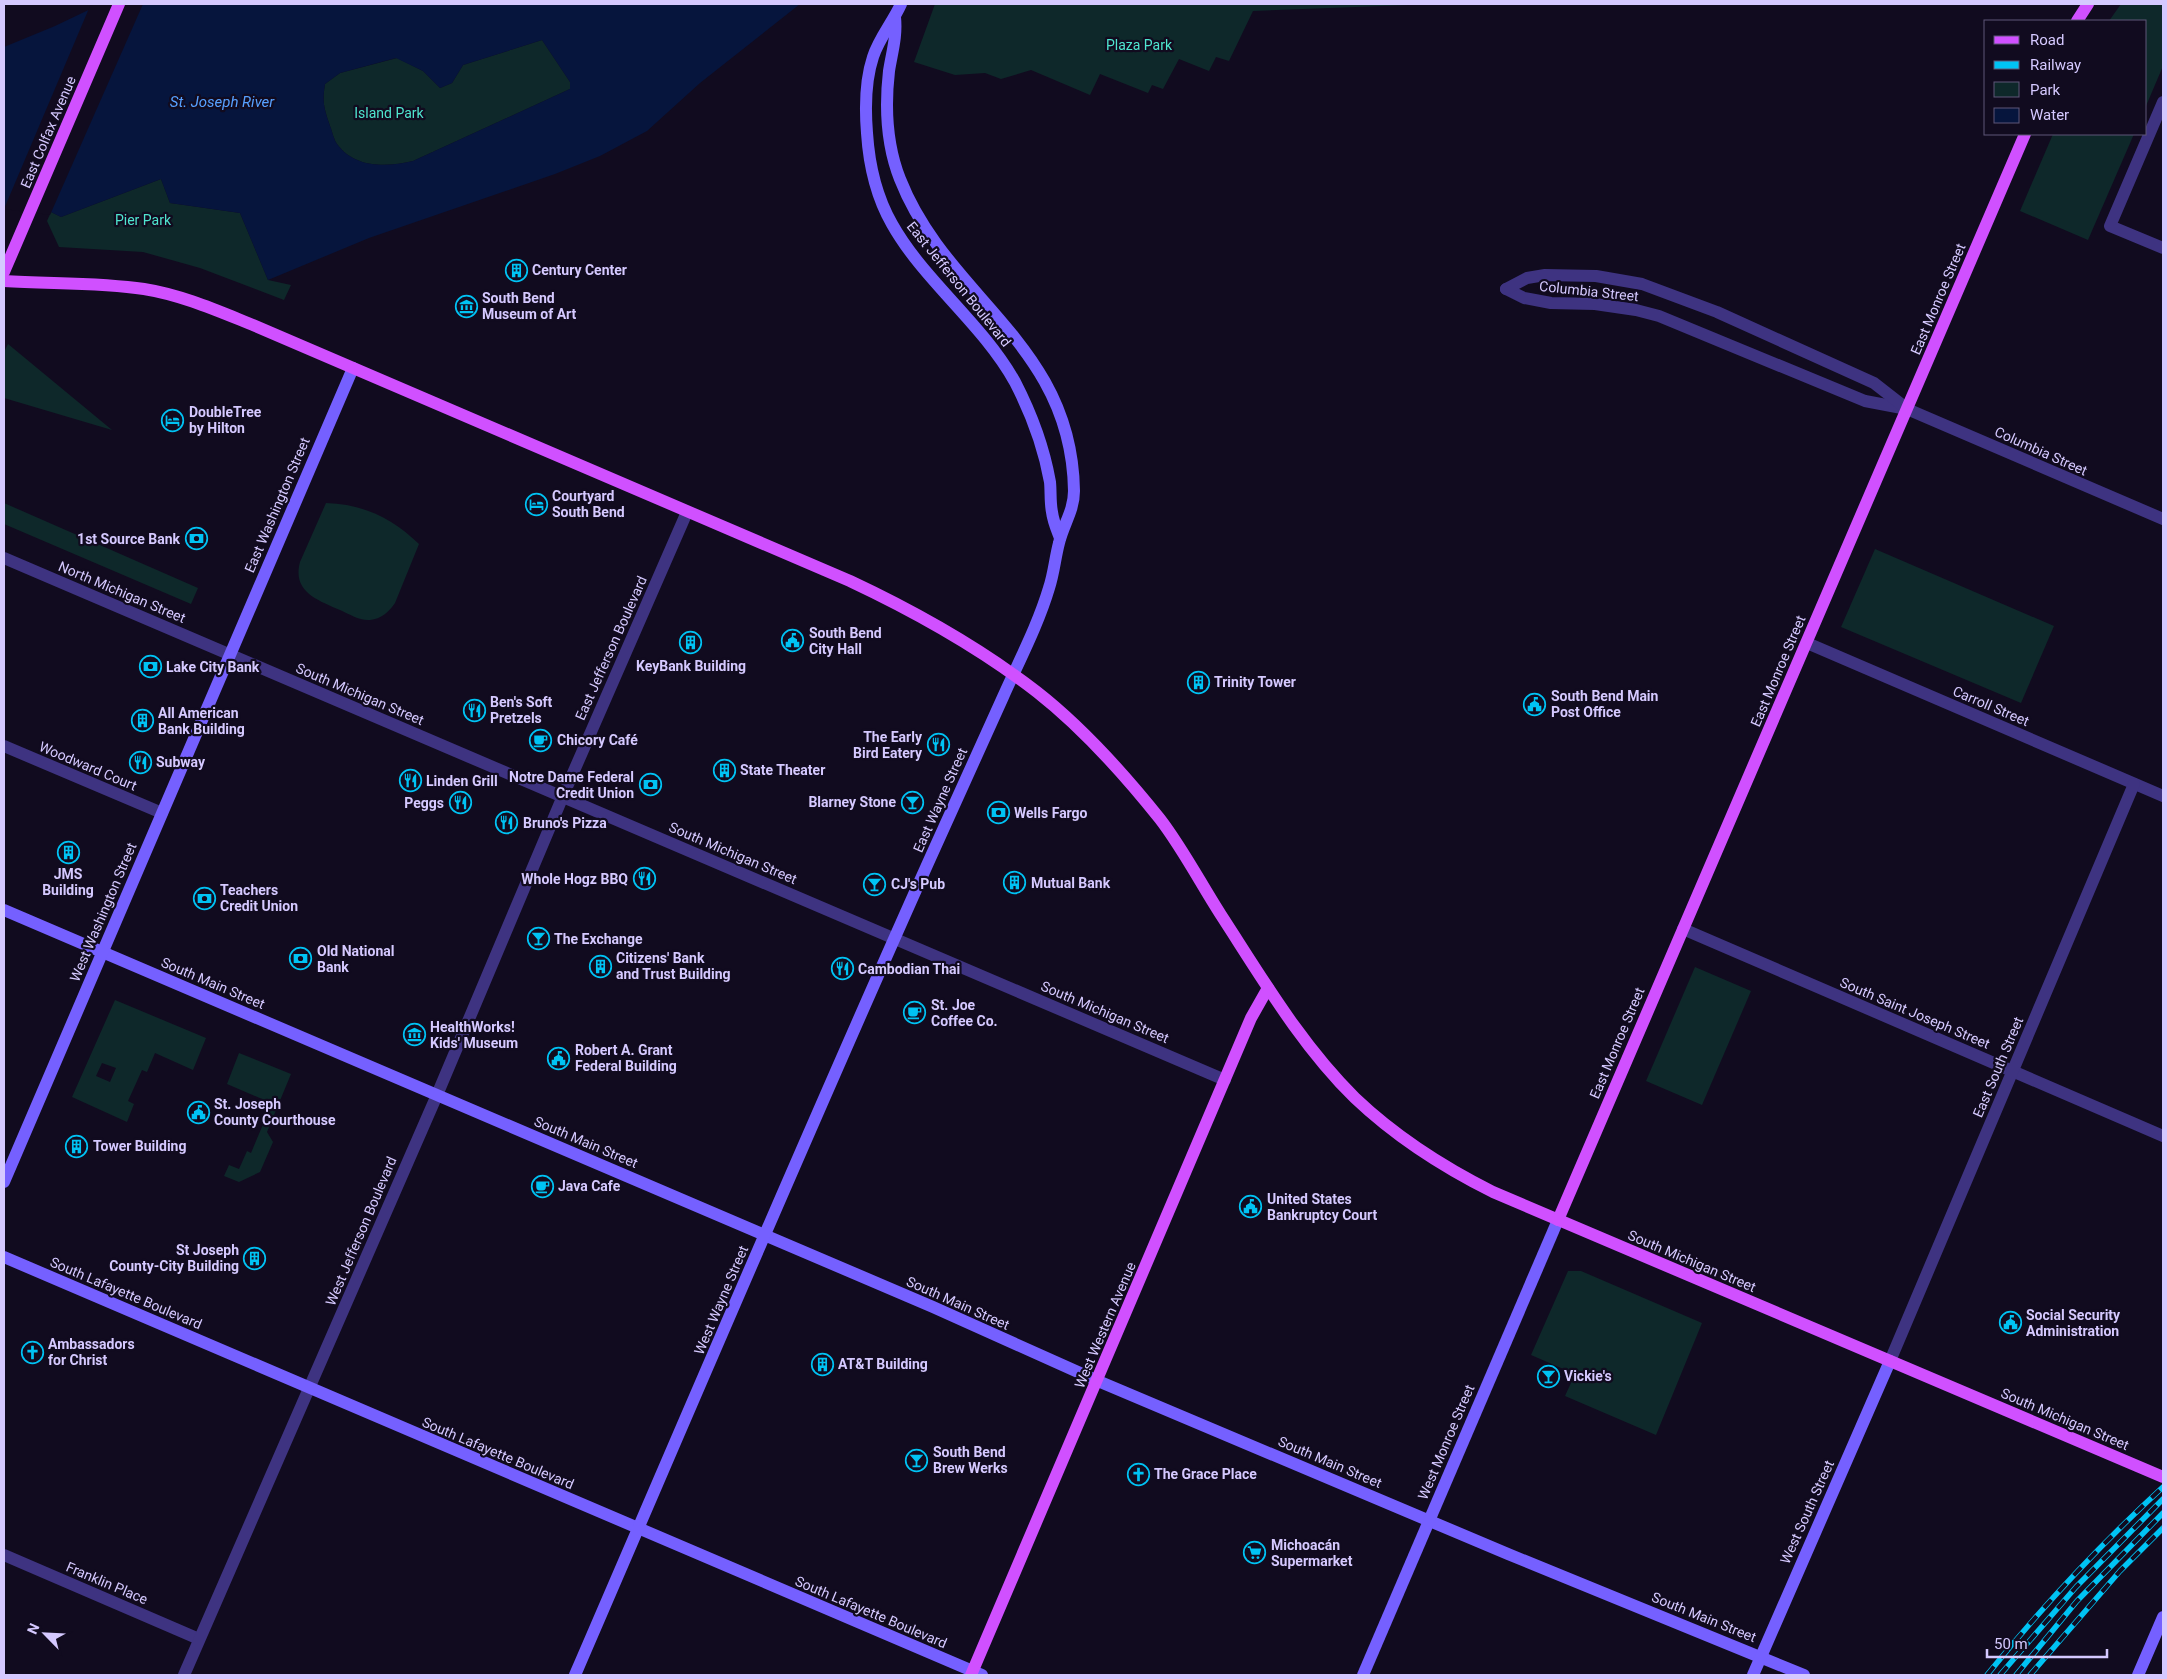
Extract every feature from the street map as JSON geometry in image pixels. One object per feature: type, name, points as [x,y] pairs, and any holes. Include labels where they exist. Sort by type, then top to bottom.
[{"type":"main road","name":"East Colfax Avenue","points":[[4,272],[119,4]]},
{"type":"main road","points":[[2079,20],[2088,4]]},
{"type":"main road","name":"East Monroe Street","points":[[1558,1220],[2025,135]]},
{"type":"main road","name":"South Michigan Street","points":[[4,281],[99,284],[145,289],[169,295],[253,325],[887,599],[950,633],[1013,675],[1058,709],[1090,740],[1162,821],[1268,988],[1305,1040],[1354,1096],[1384,1124],[1422,1151],[1472,1182],[1558,1220],[2163,1477]]},
{"type":"main road","name":"West Western Avenue","points":[[975,1674],[1251,1018],[1268,988]]},
{"type":"street","name":"East Jefferson Boulevard","points":[[901,4],[873,56],[868,82],[867,132],[875,185],[892,224],[907,247],[995,351],[1014,382],[1028,410],[1044,453],[1050,483],[1052,514],[1060,538]]},
{"type":"street","name":"East Jefferson Boulevard","points":[[895,17],[897,38],[890,65],[887,112],[890,141],[899,177],[919,218],[938,247],[1028,352],[1053,394],[1071,457],[1074,495],[1071,515],[1060,538],[1050,587],[1013,675]]},
{"type":"street","points":[[2163,102],[2110,226],[2163,248]]},
{"type":"street","name":"Columbia Street","points":[[1908,409],[1874,383],[1716,312],[1642,284],[1596,276],[1545,275],[1527,278],[1506,289],[1524,298],[1551,303],[1595,304],[1636,310],[1659,316],[1865,401],[1908,409],[2163,519]]},
{"type":"street","name":"East Washington Street","points":[[229,654],[352,368]]},
{"type":"street","name":"East Jefferson Boulevard","points":[[563,796],[687,512]]},
{"type":"street","name":"North Michigan Street","points":[[4,558],[229,654]]},
{"type":"street","name":"Carroll Street","points":[[1807,643],[2163,796]]},
{"type":"street","name":"South Michigan Street","points":[[229,654],[1225,1080]]},
{"type":"street","name":"West Washington Street","points":[[4,1182],[229,654]]},
{"type":"street","name":"East Wayne Street","points":[[895,938],[1013,675]]},
{"type":"street","name":"Woodward Court","points":[[4,746],[162,813]]},
{"type":"street","name":"East South Street","points":[[1890,1361],[2134,784]]},
{"type":"street","name":"West Jefferson Boulevard","points":[[184,1675],[437,1095],[563,796]]},
{"type":"street","name":"South Main Street","points":[[4,910],[1098,1380],[1429,1520],[1804,1675]]},
{"type":"street","name":"South Saint Joseph Street","points":[[1683,929],[2163,1136]]},
{"type":"street","name":"West Wayne Street","points":[[575,1675],[895,938]]},
{"type":"street","name":"West Monroe Street","points":[[1363,1675],[1558,1220]]},
{"type":"street","name":"South Lafayette Boulevard","points":[[4,1257],[975,1674]]},
{"type":"street","name":"West South Street","points":[[1753,1675],[1890,1361]]},
{"type":"street","name":"Franklin Place","points":[[4,1555],[199,1639]]},
{"type":"street","points":[[2138,1675],[2163,1617]]},
{"type":"green space","name":"Plaza Park","points":[[935,4],[1435,4],[1253,11],[1229,61],[1216,57],[1209,71],[1179,59],[1163,89],[1152,85],[1148,93],[1100,74],[1090,95],[1031,70],[1001,79],[985,73],[955,75],[914,62]]},
{"type":"green space","points":[[2121,4],[2163,4],[2163,66],[2147,104],[2147,20],[2110,20]]},
{"type":"green space","name":"Island Park","points":[[542,40],[570,82],[570,89],[413,161],[383,165],[362,162],[344,152],[336,142],[325,110],[324,96],[325,84],[340,73],[397,58],[423,71],[440,88],[452,83],[463,65]]},
{"type":"green space","points":[[2053,135],[2134,135],[2088,240],[2020,211]]},
{"type":"green space","name":"Pier Park","points":[[161,179],[170,203],[240,213],[268,280],[291,285],[284,300],[200,268],[143,252],[59,247],[47,221],[51,212],[61,217]]},
{"type":"green space","points":[[8,344],[112,430],[4,398],[4,352]]},
{"type":"green space","points":[[4,503],[198,588],[191,604],[4,524]]},
{"type":"green space","points":[[326,503],[352,506],[376,514],[398,527],[419,544],[395,603],[381,617],[370,620],[358,618],[323,602],[303,588],[300,581],[300,562]]},
{"type":"green space","points":[[1875,549],[2054,626],[2021,703],[1841,627]]},
{"type":"green space","points":[[1695,967],[1751,991],[1702,1105],[1646,1081]]},
{"type":"green space","points":[[115,1000],[206,1038],[193,1070],[155,1053],[147,1072],[142,1070],[128,1101],[134,1104],[127,1122],[72,1097]],"holes":[[[102,1063],[116,1068],[110,1082],[96,1076]]]},
{"type":"green space","points":[[239,1053],[291,1074],[267,1132],[273,1142],[260,1172],[239,1182],[224,1176],[229,1165],[239,1169],[247,1151],[251,1153],[264,1122],[261,1120],[269,1102],[227,1084]]},
{"type":"green space","points":[[1568,1271],[1581,1271],[1702,1323],[1656,1435],[1565,1396],[1575,1374],[1531,1355]]},
{"type":"water","name":"St. Joseph River","points":[[101,4],[800,4],[700,83],[647,131],[600,156],[555,174],[369,238],[268,280],[240,213],[170,203],[161,179],[61,217],[51,212],[4,207],[4,47]],"holes":[[[542,40],[570,82],[570,89],[413,161],[383,165],[362,162],[344,152],[335,140],[324,105],[325,84],[340,73],[396,58],[423,71],[440,88],[452,83],[463,65]]]},
{"type":"pier","points":[[95,4],[143,4],[50,215],[4,209],[90,6]]},
{"type":"railway","points":[[1987,1675],[2072,1578],[2163,1487]]},
{"type":"railway","points":[[2000,1675],[2076,1587],[2163,1499]]},
{"type":"railway","points":[[2016,1675],[2077,1601],[2163,1513]]},
{"type":"railway","points":[[2030,1675],[2120,1571],[2163,1528]]},
{"type":"place","name":"Century Center","points":[[516,270]]},
{"type":"place","name":"South Bend Museum of Art","points":[[466,306]]},
{"type":"place","name":"DoubleTree by Hilton","points":[[173,420]]},
{"type":"place","name":"Courtyard South Bend","points":[[536,504]]},
{"type":"place","name":"1st Source Bank","points":[[196,539]]},
{"type":"place","name":"South Bend City Hall","points":[[793,641]]},
{"type":"place","name":"KeyBank Building","points":[[691,643]]},
{"type":"place","name":"Lake City Bank","points":[[150,667]]},
{"type":"place","name":"Trinity Tower","points":[[1198,682]]},
{"type":"place","name":"South Bend Main Post Office","points":[[1535,704]]},
{"type":"place","name":"Ben's Soft Pretzels","points":[[474,710]]},
{"type":"place","name":"All American Bank Building","points":[[142,721]]},
{"type":"place","name":"Chicory Café","points":[[541,740]]},
{"type":"place","name":"The Early Bird Eatery","points":[[938,745]]},
{"type":"place","name":"Subway","points":[[140,762]]},
{"type":"place","name":"State Theater","points":[[724,770]]},
{"type":"place","name":"Linden Grill","points":[[410,781]]},
{"type":"place","name":"Notre Dame Federal Credit Union","points":[[650,785]]},
{"type":"place","name":"Blarney Stone","points":[[912,802]]},
{"type":"place","name":"Peggs","points":[[460,803]]},
{"type":"place","name":"Wells Fargo","points":[[998,813]]},
{"type":"place","name":"Bruno's Pizza","points":[[507,823]]},
{"type":"place","name":"JMS Building","points":[[68,852]]},
{"type":"place","name":"Whole Hogz BBQ","points":[[644,879]]},
{"type":"place","name":"Mutual Bank","points":[[1015,883]]},
{"type":"place","name":"CJ's Pub","points":[[875,884]]},
{"type":"place","name":"Teachers Credit Union","points":[[204,898]]},
{"type":"place","name":"The Exchange","points":[[538,939]]},
{"type":"place","name":"Old National Bank","points":[[301,959]]},
{"type":"place","name":"Citizens' Bank and Trust Building","points":[[600,966]]},
{"type":"place","name":"Cambodian Thai","points":[[842,969]]},
{"type":"place","name":"St. Joe Coffee Co.","points":[[915,1013]]},
{"type":"place","name":"HealthWorks! Kids' Museum","points":[[414,1035]]},
{"type":"place","name":"Robert A. Grant Federal Building","points":[[559,1058]]},
{"type":"place","name":"St. Joseph County Courthouse","points":[[198,1112]]},
{"type":"place","name":"Tower Building","points":[[77,1146]]},
{"type":"place","name":"Java Cafe","points":[[542,1186]]},
{"type":"place","name":"United States Bankruptcy Court","points":[[1251,1207]]},
{"type":"place","name":"St Joseph County-City Building","points":[[255,1258]]},
{"type":"place","name":"Social Security Administration","points":[[2010,1323]]},
{"type":"place","name":"Ambassadors for Christ","points":[[32,1352]]},
{"type":"place","name":"AT&T Building","points":[[822,1364]]},
{"type":"place","name":"Vickie's","points":[[1548,1376]]},
{"type":"place","name":"South Bend Brew Werks","points":[[917,1460]]},
{"type":"place","name":"The Grace Place","points":[[1138,1474]]},
{"type":"place","name":"Michoacán Supermarket","points":[[1255,1553]]}]
